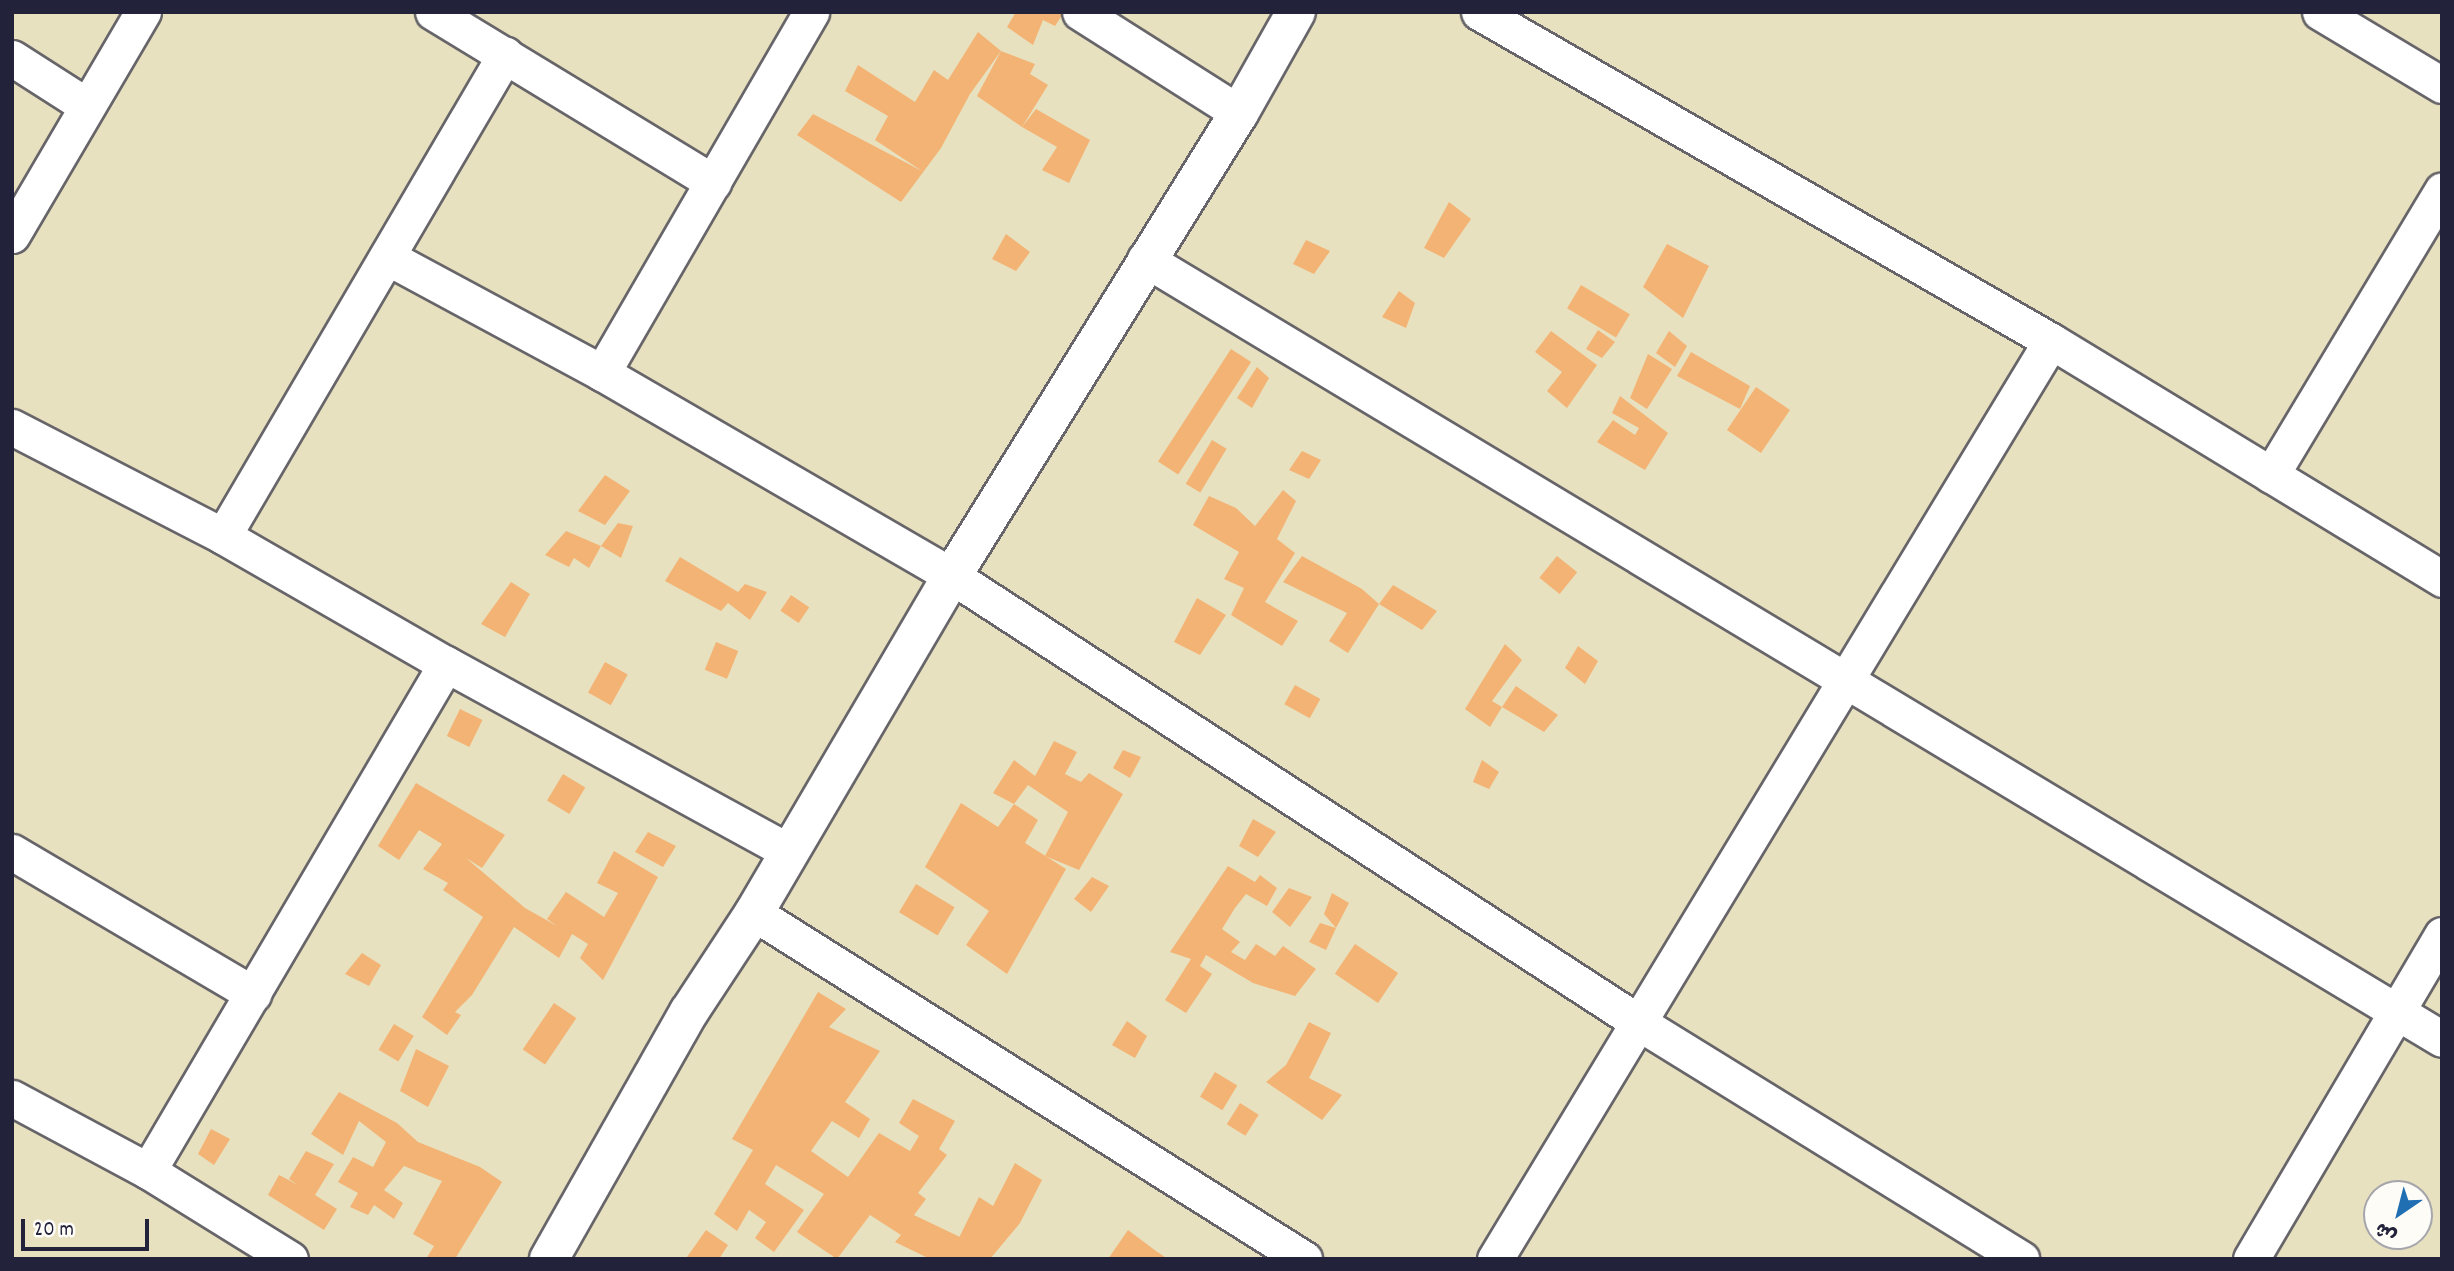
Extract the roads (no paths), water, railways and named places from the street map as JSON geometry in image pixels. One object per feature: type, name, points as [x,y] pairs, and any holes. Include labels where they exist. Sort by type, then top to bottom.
[{"type":"main road","points":[[549,1259],[690,1012],[754,913],[952,576],[1145,259],[1239,113],[1296,12]]},
{"type":"street","points":[[12,235],[143,12]]},
{"type":"street","points":[[433,12],[713,181]]},
{"type":"street","points":[[602,373],[811,12]]},
{"type":"street","points":[[1080,12],[1239,113]]},
{"type":"street","points":[[1479,12],[2050,341],[2442,579]]},
{"type":"street","points":[[2320,12],[2442,85]]},
{"type":"street","points":[[223,536],[505,55]]},
{"type":"street","points":[[12,58],[88,106]]},
{"type":"street","points":[[2271,475],[2442,190]]},
{"type":"street","points":[[387,257],[602,373],[952,576],[1641,1024],[2021,1259]]},
{"type":"street","points":[[1145,259],[2442,1039]]},
{"type":"street","points":[[1495,1259],[1641,1024],[1843,681],[2050,341]]},
{"type":"street","points":[[12,427],[223,536],[446,664],[788,851]]},
{"type":"street","points":[[148,1171],[254,995],[446,664]]},
{"type":"street","points":[[17,864],[254,995]]},
{"type":"street","points":[[754,913],[1304,1259]]},
{"type":"street","points":[[2251,1259],[2442,936]]},
{"type":"street","points":[[12,1098],[148,1171],[290,1259]]}]
